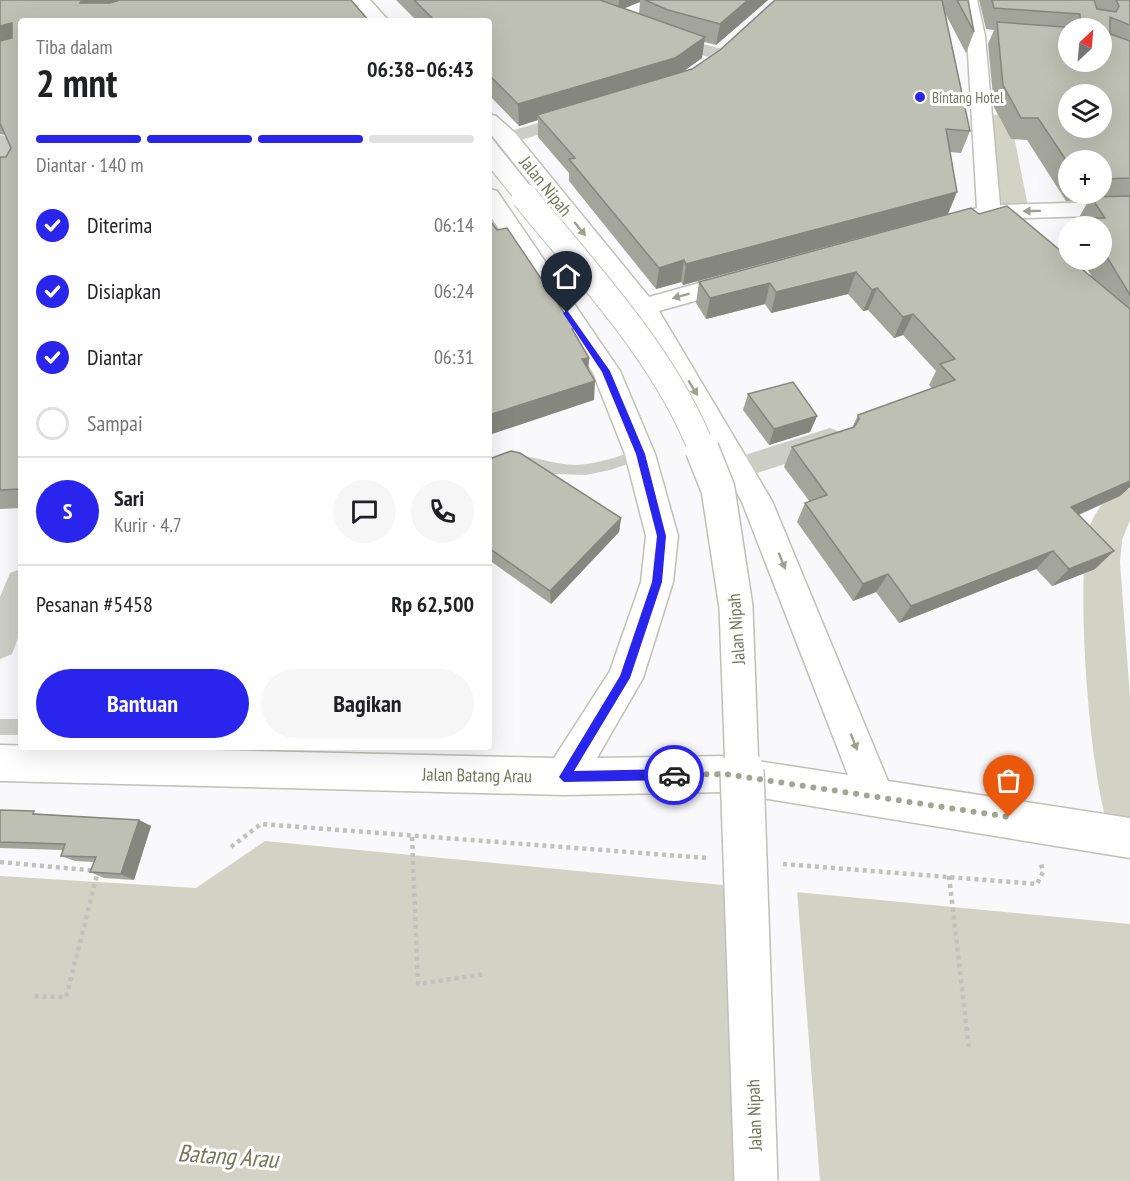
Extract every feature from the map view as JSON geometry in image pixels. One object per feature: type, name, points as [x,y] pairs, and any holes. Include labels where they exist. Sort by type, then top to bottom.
[{"type":"street","points":[[360,0],[377,18]]},
{"type":"street","points":[[968,0],[976,36],[989,212]]},
{"type":"street","points":[[649,33],[719,54]]},
{"type":"street","points":[[976,36],[999,38]]},
{"type":"street","points":[[701,71],[737,39]]},
{"type":"street","points":[[495,137],[596,112]]},
{"type":"street","name":"Jalan Nipah","points":[[495,137],[643,307],[739,468],[757,501],[876,797]]},
{"type":"street","name":"Jalan Nipah","points":[[495,137],[650,353],[692,424],[718,489],[736,607],[756,1181]]},
{"type":"street","points":[[0,141],[10,170]]},
{"type":"street","points":[[492,200],[606,371],[640,454],[662,536],[657,582],[625,678],[564,777]]},
{"type":"street","points":[[943,225],[989,212],[1130,208]]},
{"type":"street","points":[[643,307],[758,275]]},
{"type":"street","points":[[739,468],[834,438]]},
{"type":"street","points":[[0,644],[18,596]]},
{"type":"street","name":"Jalan Batang Arau","points":[[0,763],[564,777],[725,774],[1130,838]]},
{"type":"lane","points":[[492,466],[521,458],[545,467],[579,470],[618,462],[640,454]]},
{"type":"lane","points":[[0,727],[18,727]]},
{"type":"path","points":[[770,863],[1037,884],[1043,872],[1031,821]]},
{"type":"path","points":[[231,847],[261,824],[711,859]]},
{"type":"path","points":[[412,837],[418,984],[485,974]]},
{"type":"path","points":[[0,862],[98,871],[66,997],[32,996]]},
{"type":"path","points":[[950,876],[969,1049]]},
{"type":"water","name":"Batang Arau","points":[[265,841],[1130,924],[1130,1181],[0,1181],[0,876],[196,888]]},
{"type":"pier","points":[[728,883],[797,890],[820,1181],[736,1181]]},
{"type":"building","points":[[0,0],[82,0],[80,3],[110,3],[120,0],[351,0],[366,18],[18,18],[18,489],[0,490],[0,157],[6,157],[11,148],[0,123],[0,41],[12,38],[12,23],[0,26]]},
{"type":"building","points":[[414,0],[600,0],[705,37],[675,58],[518,104],[492,78],[492,18],[432,18]]},
{"type":"building","points":[[645,0],[748,0],[720,24],[668,10]]},
{"type":"building","points":[[775,0],[942,0],[970,131],[946,129],[957,192],[686,264],[684,260],[659,268],[569,159],[575,158],[537,115],[692,69],[720,50]]},
{"type":"building","points":[[957,0],[968,0],[974,32]]},
{"type":"building","points":[[992,0],[1094,0],[1097,9],[1116,12],[1119,6],[1116,0],[1130,0],[1130,25],[1110,17],[1080,18],[1080,14],[994,8]]},
{"type":"building","points":[[997,22],[1058,27],[1058,72],[1112,72],[1112,35],[1130,41],[1130,178],[1112,179],[1112,150],[1059,150],[1038,118],[1021,118],[1003,85]]},
{"type":"building","points":[[1112,196],[1130,196],[1130,295],[1112,265],[1112,216],[1104,216],[1096,204],[1112,204]]},
{"type":"building","points":[[1007,206],[1058,249],[1058,270],[1083,270],[1130,309],[1130,481],[1071,507],[1114,551],[1069,569],[1053,551],[911,606],[888,574],[863,584],[805,503],[827,495],[792,447],[854,427],[859,419],[858,415],[955,380],[940,364],[955,359],[913,314],[903,317],[877,288],[872,290],[856,272],[776,292],[770,283],[710,298],[699,282],[971,208],[979,214]]},
{"type":"building","points":[[492,223],[497,230],[507,228],[575,329],[572,329],[589,358],[582,359],[595,381],[492,414]]},
{"type":"building","points":[[793,382],[817,416],[774,429],[748,394]]},
{"type":"building","points":[[511,451],[520,453],[621,518],[550,591],[492,550],[492,458]]},
{"type":"building","points":[[0,810],[139,820],[121,874],[90,872],[96,857],[61,856],[65,844],[0,842]]},
{"type":"waterway","points":[[999,121],[1015,206]]},
{"type":"waterway","points":[[1125,812],[1109,693],[1102,562],[1104,540],[1110,520],[1118,509],[1130,503]]},
{"type":"way so far","points":[[674,775],[725,774],[1009,817]]},
{"type":"place","name":"Bintang Hotel","points":[[920,97]]},
{"type":"route","points":[[567,313],[606,371],[640,454],[662,536],[657,582],[625,678],[564,777],[674,775]]}]
